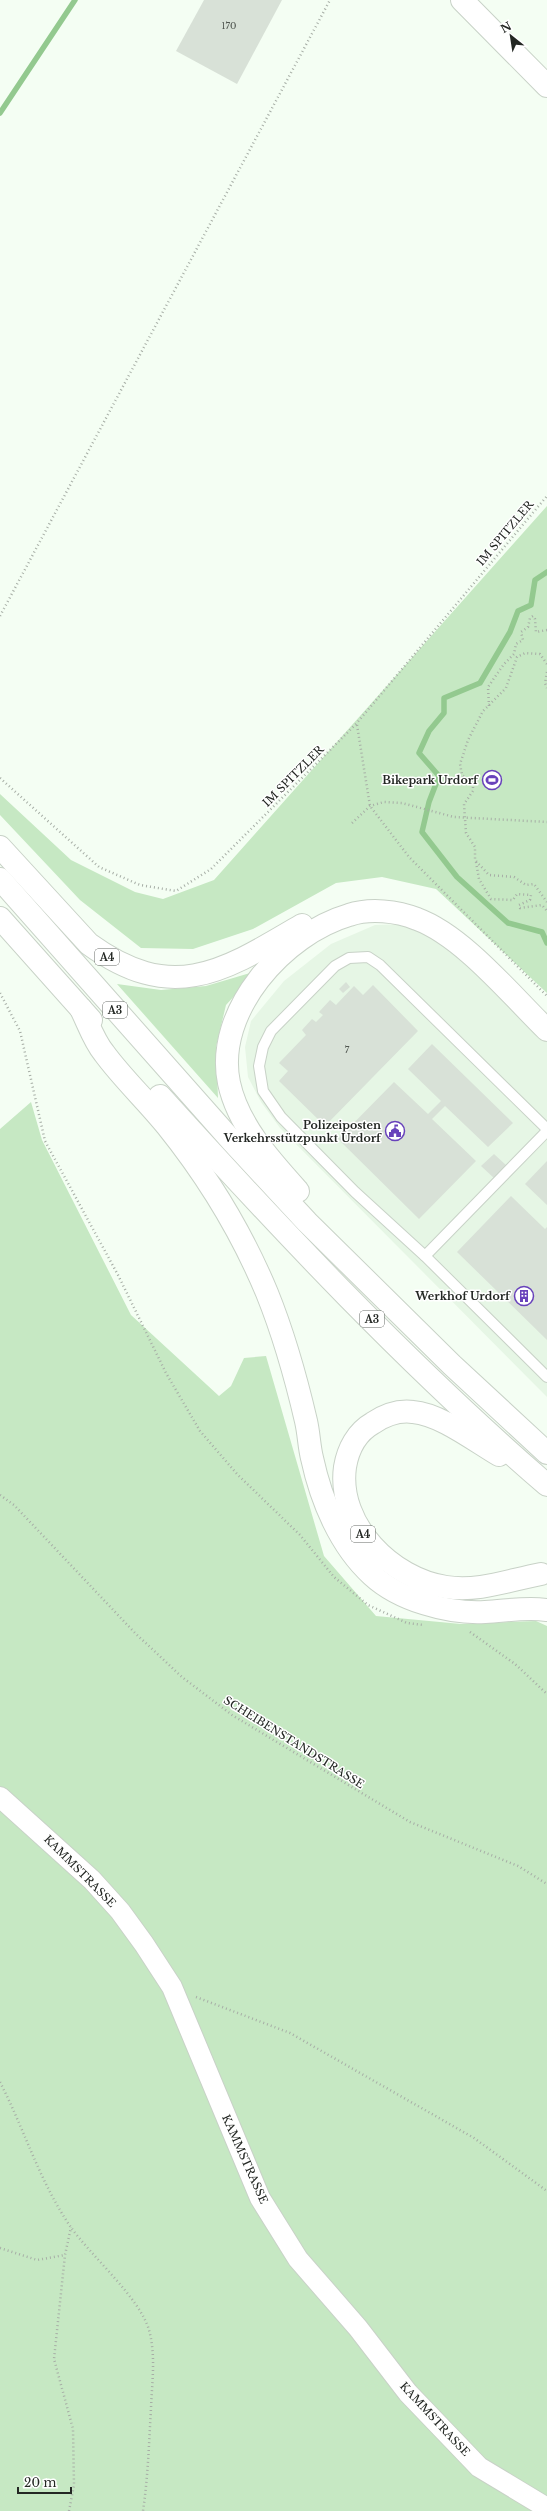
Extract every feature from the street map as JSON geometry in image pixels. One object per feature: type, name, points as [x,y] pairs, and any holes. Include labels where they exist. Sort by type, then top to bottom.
[{"type":"main road","points":[[462,0],[547,86]]},
{"type":"main road","name":"A4","points":[[0,847],[84,940],[107,957],[125,966],[147,974],[170,978],[191,977],[225,968],[252,955],[321,914],[372,900],[394,901],[414,905],[440,917],[460,931],[547,1018]]},
{"type":"main road","name":"A3","points":[[0,879],[231,1140],[372,1287],[547,1454]]},
{"type":"main road","points":[[372,1287],[333,1230],[267,1155],[235,1105],[229,1082],[227,1060],[229,1040],[236,1017],[246,997],[267,971],[305,936],[326,923],[350,914],[373,911],[396,913],[434,926],[456,940],[547,1030]]},
{"type":"main road","name":"A3","points":[[0,918],[81,1009],[288,1234],[414,1362],[542,1481]]},
{"type":"main road","name":"A4","points":[[81,1009],[103,1052],[167,1126],[201,1172],[249,1252],[267,1294],[287,1349],[310,1439],[311,1456],[323,1496],[344,1540],[372,1576],[390,1588],[426,1605],[483,1612],[523,1608],[547,1610]]},
{"type":"main road","name":"A4","points":[[542,1481],[441,1421],[414,1412],[399,1412],[384,1416],[367,1426],[355,1439],[346,1457],[344,1476],[345,1496],[353,1516],[365,1536],[379,1553],[399,1570],[423,1582],[470,1589],[545,1576]]},
{"type":"main road","name":"A4","points":[[458,1609],[517,1594],[545,1576]]},
{"type":"street","name":"KAMMSTRASSE","points":[[0,1797],[65,1853],[106,1895],[144,1944],[172,1987],[260,2198],[298,2259],[358,2328],[408,2393],[479,2467],[547,2508]]},
{"type":"lane","points":[[425,1256],[547,1130],[380,965],[368,957],[350,958],[336,966],[271,1031],[263,1047],[259,1066],[263,1091],[281,1117],[355,1192],[425,1256],[547,1377]]},
{"type":"path","points":[[0,616],[330,0]]},
{"type":"path","name":"IM SPITZLER","points":[[0,778],[99,867],[140,885],[176,891],[211,869],[356,724],[547,496]]},
{"type":"path","points":[[489,706],[488,687],[504,664],[514,654],[516,644],[523,640],[521,632],[528,627],[530,618],[533,616],[535,619],[536,632],[547,630]]},
{"type":"path","points":[[547,664],[540,654],[524,653],[517,657],[506,688],[483,711],[468,740],[460,764],[462,775],[473,784],[473,791],[464,804],[464,818],[468,839],[475,847],[475,860],[479,878],[491,899],[513,900],[517,894],[530,895],[530,900],[519,905],[520,908],[542,905],[547,911]]},
{"type":"path","points":[[547,672],[545,683],[547,688]]},
{"type":"path","points":[[356,724],[370,806],[409,857],[547,996]]},
{"type":"path","points":[[352,823],[370,806],[384,802],[402,803],[464,818],[503,821],[516,819],[547,822]]},
{"type":"path","points":[[475,860],[489,875],[514,877],[526,885],[534,884],[547,902]]},
{"type":"path","points":[[0,993],[20,1031],[45,1141],[118,1275],[166,1373],[200,1431],[237,1474],[300,1535],[334,1577],[368,1605],[407,1623],[430,1626]]},
{"type":"path","name":"SCHEIBENSTANDSTRASSE","points":[[0,1495],[14,1505],[135,1633],[182,1677],[232,1715],[410,1822],[518,1866],[547,1884]]},
{"type":"path","points":[[468,1631],[515,1664],[547,1694]]},
{"type":"path","points":[[172,1987],[290,2033],[474,2138],[547,2191]]},
{"type":"path","points":[[0,2082],[17,2115],[45,2186],[71,2227],[133,2302],[148,2329],[153,2362],[148,2478],[143,2511]]},
{"type":"path","points":[[69,2511],[74,2485],[73,2429],[54,2359],[65,2255],[71,2227]]},
{"type":"path","points":[[0,2248],[37,2260],[65,2255]]},
{"type":"shaded area","points":[[409,924],[444,942],[547,1041],[547,1397],[280,1128],[261,1102],[248,1077],[245,1047],[251,1021],[284,981],[331,944],[375,925]]},
{"type":"green space","points":[[547,506],[547,993],[436,889],[382,877],[336,883],[253,929],[193,949],[141,948],[80,900],[0,815],[0,794],[71,860],[135,892],[163,899],[214,880]]},
{"type":"green space","points":[[257,971],[226,1005],[216,1047],[218,1098],[117,984],[161,990],[206,986]]},
{"type":"green space","points":[[31,1102],[42,1140],[131,1315],[219,1396],[231,1386],[244,1358],[266,1356],[324,1556],[376,1616],[461,1624],[536,1621],[547,1626],[547,2511],[0,2511],[0,1129]]},
{"type":"building","points":[[204,0],[282,0],[237,84],[176,51]]},
{"type":"building","points":[[346,982],[350,987],[343,993],[339,989]]},
{"type":"building","points":[[373,985],[418,1031],[325,1126],[279,1081],[288,1071],[279,1063],[306,1035],[302,1030],[312,1019],[316,1022],[323,1015],[319,1012],[330,1000],[336,1005],[354,986],[363,995]]},
{"type":"building","name":"Polizeiposten Verkehrsstützpunkt Urdorf","points":[[432,1044],[513,1123],[488,1147],[445,1106],[432,1119],[476,1161],[419,1219],[338,1139],[394,1082],[428,1114],[441,1101],[408,1069]]},
{"type":"building","points":[[494,1154],[507,1166],[495,1179],[481,1166]]},
{"type":"building","points":[[547,1161],[547,1205],[525,1184]]},
{"type":"building","name":"Werkhof Urdorf","points":[[511,1196],[545,1229],[547,1227],[547,1340],[457,1252]]},
{"type":"waterway","points":[[0,113],[75,0]]},
{"type":"waterway","points":[[547,572],[535,580],[531,605],[518,611],[510,632],[480,683],[444,698],[444,713],[429,731],[419,753],[439,776],[429,802],[422,832],[457,877],[508,923],[542,932],[547,943]]},
{"type":"place","name":"Bikepark Urdorf","points":[[492,780]]},
{"type":"place","name":"Polizeiposten Verkehrsstützpunkt Urdorf","points":[[395,1131]]},
{"type":"place","name":"Werkhof Urdorf","points":[[524,1296]]}]
